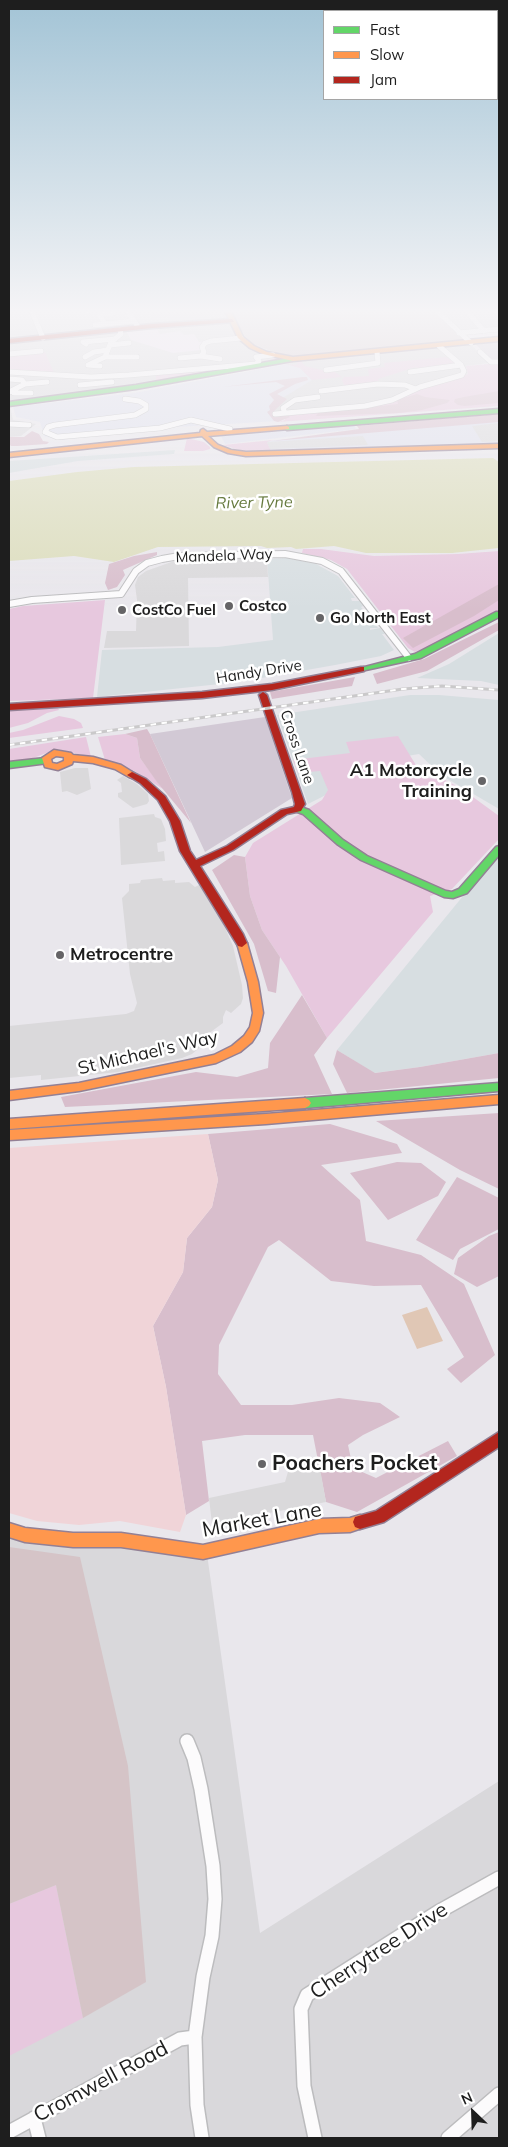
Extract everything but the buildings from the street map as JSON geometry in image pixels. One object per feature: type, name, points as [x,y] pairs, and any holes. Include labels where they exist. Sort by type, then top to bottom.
[{"type":"main road","points":[[9,453],[186,436],[207,432],[499,410]]},
{"type":"main road","points":[[9,453],[230,429],[499,410]]},
{"type":"main road","points":[[207,432],[230,452],[251,455],[499,446]]},
{"type":"main road","name":"Handy Drive","points":[[9,707],[45,706],[251,690],[409,658],[442,646],[499,614]]},
{"type":"main road","name":"Cross Lane","points":[[263,695],[297,792],[300,804],[298,809]]},
{"type":"main road","name":"St Michael's Way","points":[[9,764],[45,761],[47,756],[54,753],[65,753],[70,758],[93,760],[118,767],[143,782],[162,798],[175,822],[186,851],[231,921],[245,951],[258,1013],[255,1028],[248,1039],[223,1057],[79,1087],[9,1096]]},
{"type":"main road","name":"Cross Lane","points":[[194,864],[230,848],[284,812],[298,809],[306,812],[340,842],[364,858],[444,894],[453,895],[463,891],[499,849]]},
{"type":"main road","points":[[9,1124],[263,1107],[499,1087]]},
{"type":"main road","points":[[9,1136],[266,1119],[499,1099]]},
{"type":"main road","name":"Market Lane","points":[[9,1530],[25,1535],[74,1540],[121,1540],[203,1552],[319,1526],[350,1525],[379,1517],[499,1439]]},
{"type":"street","points":[[146,409],[144,412],[135,415],[55,425],[48,427],[45,432],[57,437],[160,428],[188,420],[207,432]]},
{"type":"street","points":[[275,414],[328,409]]},
{"type":"street","points":[[9,424],[29,425]]},
{"type":"street","name":"Mandela Way","points":[[9,604],[32,600],[121,594],[136,571],[147,564],[179,556],[267,554],[295,556],[322,562],[341,571],[409,658]]},
{"type":"street","points":[[187,1741],[194,1758],[201,1788],[213,1866],[215,1899],[212,1936],[203,1977],[195,2037],[197,2105],[202,2138]]},
{"type":"street","name":"Cherrytree Drive","points":[[315,2138],[304,2086],[301,2009],[307,1994],[438,1912],[499,1878]]},
{"type":"street","name":"Cromwell Road","points":[[9,2132],[180,2040],[195,2037]]},
{"type":"street","points":[[448,2138],[499,2094]]},
{"type":"street","points":[[34,2118],[39,2138]]},
{"type":"shaded area","points":[[9,409],[11,409],[13,420],[36,424],[21,436],[9,437]]},
{"type":"shaded area","points":[[14,409],[273,409],[279,421],[177,427],[60,440],[44,436],[40,422],[16,417]]},
{"type":"shaded area","points":[[273,409],[338,409],[277,416]]},
{"type":"shaded area","points":[[276,409],[273,414],[288,415],[290,417],[278,422],[274,421],[267,412]]},
{"type":"shaded area","points":[[337,409],[455,409],[278,422],[285,420],[284,415]]},
{"type":"shaded area","points":[[352,409],[425,409],[399,413],[316,416],[318,413]]},
{"type":"shaded area","points":[[499,414],[499,422],[272,441],[359,429],[357,426]]},
{"type":"shaded area","points":[[499,420],[499,447],[364,452],[268,451],[266,441]]},
{"type":"shaded area","points":[[499,423],[499,441],[482,442],[472,426]]},
{"type":"shaded area","points":[[354,425],[356,429],[225,444],[221,436]]},
{"type":"shaded area","points":[[32,431],[39,434],[43,441],[49,442],[47,444],[18,446],[11,446],[9,444],[9,437],[24,437]]},
{"type":"shaded area","points":[[363,436],[368,445],[270,449],[267,442]]},
{"type":"shaded area","points":[[187,438],[204,442],[210,449],[184,451]]},
{"type":"shaded area","points":[[273,440],[267,442],[271,451],[242,451],[223,445]]},
{"type":"shaded area","points":[[175,450],[174,454],[78,461],[9,473],[9,461]]},
{"type":"shaded area","points":[[303,549],[321,549],[374,556],[499,551],[499,610],[448,638],[415,652],[408,648],[347,569],[331,560],[302,553]]},
{"type":"shaded area","points":[[157,552],[157,555],[123,570],[125,575],[117,587],[108,590],[105,583],[109,564],[134,556]]},
{"type":"shaded area","points":[[267,557],[268,577],[188,578],[189,646],[104,648],[107,631],[136,631],[137,600],[135,585],[138,577],[146,571],[177,560]]},
{"type":"shaded area","points":[[288,558],[316,564],[338,576],[355,598],[351,598],[352,601],[360,601],[363,606],[361,607],[378,628],[370,628],[370,630],[380,628],[385,634],[382,634],[394,650],[381,656],[250,680],[240,677],[236,680],[239,682],[97,697],[102,650],[218,647],[273,640],[267,559]]},
{"type":"shaded area","points":[[499,584],[499,600],[474,616],[413,648],[403,638]]},
{"type":"shaded area","points":[[105,600],[93,698],[9,701],[9,609],[23,606]]},
{"type":"shaded area","points":[[499,622],[499,630],[427,671],[377,684],[373,674],[424,659]]},
{"type":"shaded area","points":[[499,633],[499,685],[481,681],[417,678],[449,664]]},
{"type":"shaded area","points":[[355,677],[352,686],[272,699],[270,692]]},
{"type":"shaded area","points":[[410,695],[439,695],[499,700],[499,809],[441,775],[419,754],[401,757],[308,804],[277,715]]},
{"type":"shaded area","points":[[58,708],[59,710],[47,713],[28,723],[9,728],[9,711]]},
{"type":"shaded area","points":[[59,716],[74,719],[81,723],[83,728],[9,738],[9,733],[23,730]]},
{"type":"shaded area","points":[[265,717],[292,798],[205,852],[150,734]]},
{"type":"shaded area","points":[[147,729],[191,823],[140,758],[137,738],[125,734]]},
{"type":"shaded area","points":[[125,734],[137,738],[140,758],[163,789],[134,771],[105,760],[98,737]]},
{"type":"shaded area","points":[[398,736],[424,778],[443,779],[462,789],[499,816],[499,839],[452,889],[430,896],[433,912],[327,1038],[286,966],[262,930],[250,896],[245,857],[253,843],[322,800],[328,790],[320,771],[298,773],[293,760],[350,753],[346,742]]},
{"type":"shaded area","points":[[86,737],[91,757],[57,749],[28,760],[9,762],[9,749]]},
{"type":"shaded area","points":[[75,768],[88,768],[91,789],[77,795],[67,791],[62,792],[60,772]]},
{"type":"shaded area","points":[[123,776],[137,784],[148,794],[149,801],[147,804],[133,808],[118,797],[118,793],[122,792],[121,783],[117,780]]},
{"type":"shaded area","points":[[154,814],[155,817],[161,819],[165,829],[166,841],[157,843],[158,852],[164,851],[165,861],[121,865],[119,818]]},
{"type":"shaded area","points":[[234,855],[245,857],[250,896],[262,930],[280,957],[276,993],[268,991],[254,944],[212,870]]},
{"type":"shaded area","points":[[499,857],[499,1053],[374,1073],[337,1050],[463,896]]},
{"type":"shaded area","points":[[162,878],[163,881],[175,880],[175,883],[189,882],[195,887],[199,885],[203,891],[223,923],[233,946],[242,985],[243,998],[241,1004],[231,1013],[226,1010],[223,1023],[208,1034],[207,1036],[210,1039],[192,1054],[182,1058],[118,1072],[41,1080],[41,1075],[9,1078],[9,1026],[126,1014],[134,1011],[137,1003],[130,974],[122,898],[129,891],[129,884],[140,883],[141,880]]},
{"type":"shaded area","points":[[302,995],[327,1038],[314,1055],[332,1094],[65,1107],[61,1097],[196,1072],[237,1077],[268,1068],[270,1043]]},
{"type":"shaded area","points":[[337,1050],[375,1073],[499,1053],[499,1078],[347,1093],[333,1064]]},
{"type":"shaded area","points":[[499,1113],[499,1189],[460,1170],[376,1121]]},
{"type":"shaded area","points":[[330,1124],[397,1144],[402,1153],[321,1165],[360,1200],[366,1241],[421,1255],[464,1284],[495,1355],[461,1383],[447,1369],[464,1357],[421,1285],[374,1286],[331,1281],[279,1240],[268,1247],[219,1345],[218,1374],[241,1405],[292,1405],[339,1398],[380,1403],[400,1417],[363,1435],[348,1445],[353,1468],[376,1478],[448,1441],[457,1456],[357,1512],[326,1502],[313,1435],[245,1435],[202,1441],[209,1501],[186,1515],[166,1387],[153,1326],[183,1272],[187,1238],[212,1207],[218,1180],[208,1134]]},
{"type":"shaded area","points":[[208,1134],[218,1180],[212,1207],[187,1238],[183,1272],[153,1326],[166,1387],[186,1515],[180,1532],[120,1521],[79,1525],[37,1521],[9,1513],[9,1148]]},
{"type":"shaded area","points":[[397,1162],[421,1163],[446,1182],[438,1196],[388,1220],[350,1173]]},
{"type":"shaded area","points":[[457,1177],[499,1198],[499,1229],[460,1249],[453,1260],[416,1240]]},
{"type":"shaded area","points":[[499,1232],[499,1276],[477,1287],[454,1274],[458,1258],[489,1236]]},
{"type":"shaded area","points":[[427,1307],[443,1341],[417,1349],[402,1315]]},
{"type":"shaded area","points":[[292,1458],[319,1463],[326,1502],[212,1524],[209,1498],[285,1482]]},
{"type":"shaded area","points":[[9,1530],[25,1535],[207,1554],[260,1933],[499,1781],[499,2138],[9,2138]]},
{"type":"shaded area","points":[[9,1547],[80,1557],[128,1766],[146,1982],[83,2018],[56,1885],[9,1904]]},
{"type":"shaded area","points":[[56,1885],[83,2018],[9,2056],[9,1904]]},
{"type":"water","name":"River Tyne","points":[[493,458],[499,462],[499,548],[452,553],[366,553],[334,546],[296,549],[291,547],[267,548],[261,546],[158,547],[114,562],[74,556],[9,561],[9,481],[134,467]]},
{"type":"railway","points":[[9,745],[403,689],[442,686],[499,690]]},
{"type":"traffic: fast","points":[[287,428],[499,411]]},
{"type":"traffic: fast","points":[[361,669],[418,656],[499,614]]},
{"type":"traffic: fast","points":[[9,765],[45,761]]},
{"type":"traffic: fast","points":[[298,809],[306,812],[340,842],[364,858],[444,894],[453,895],[463,891],[499,849]]},
{"type":"traffic: fast","points":[[305,1103],[499,1087]]},
{"type":"traffic: slow","points":[[9,455],[157,438],[287,428]]},
{"type":"traffic: slow","points":[[203,431],[206,438],[216,446],[230,452],[246,454],[499,446]]},
{"type":"traffic: slow","points":[[54,753],[68,755],[69,762],[58,767],[48,765],[46,758],[54,753]]},
{"type":"traffic: slow","points":[[70,758],[93,760],[118,767],[132,775]]},
{"type":"traffic: slow","points":[[9,1096],[79,1087],[216,1059],[236,1049],[248,1039],[255,1028],[258,1013],[253,982],[242,943]]},
{"type":"traffic: slow","points":[[9,1135],[266,1119],[499,1099]]},
{"type":"traffic: slow","points":[[9,1124],[305,1103]]},
{"type":"traffic: slow","points":[[9,1530],[25,1535],[73,1540],[121,1540],[203,1552],[319,1526],[350,1525],[360,1522]]},
{"type":"traffic: jam","points":[[9,707],[202,695],[272,687],[361,669]]},
{"type":"traffic: jam","points":[[194,865],[230,848],[284,812],[298,809],[300,804],[297,792],[263,695]]},
{"type":"traffic: jam","points":[[132,775],[143,781],[162,798],[175,821],[185,851],[242,943]]},
{"type":"traffic: jam","points":[[360,1522],[379,1517],[499,1439]]},
{"type":"place","name":"Costco","points":[[229,606]]},
{"type":"place","name":"CostCo Fuel","points":[[122,610]]},
{"type":"place","name":"Go North East","points":[[320,618]]},
{"type":"place","name":"A1 Motorcycle Training","points":[[482,781]]},
{"type":"place","name":"Metrocentre","points":[[60,955]]},
{"type":"place","name":"Poachers Pocket","points":[[262,1464]]}]
